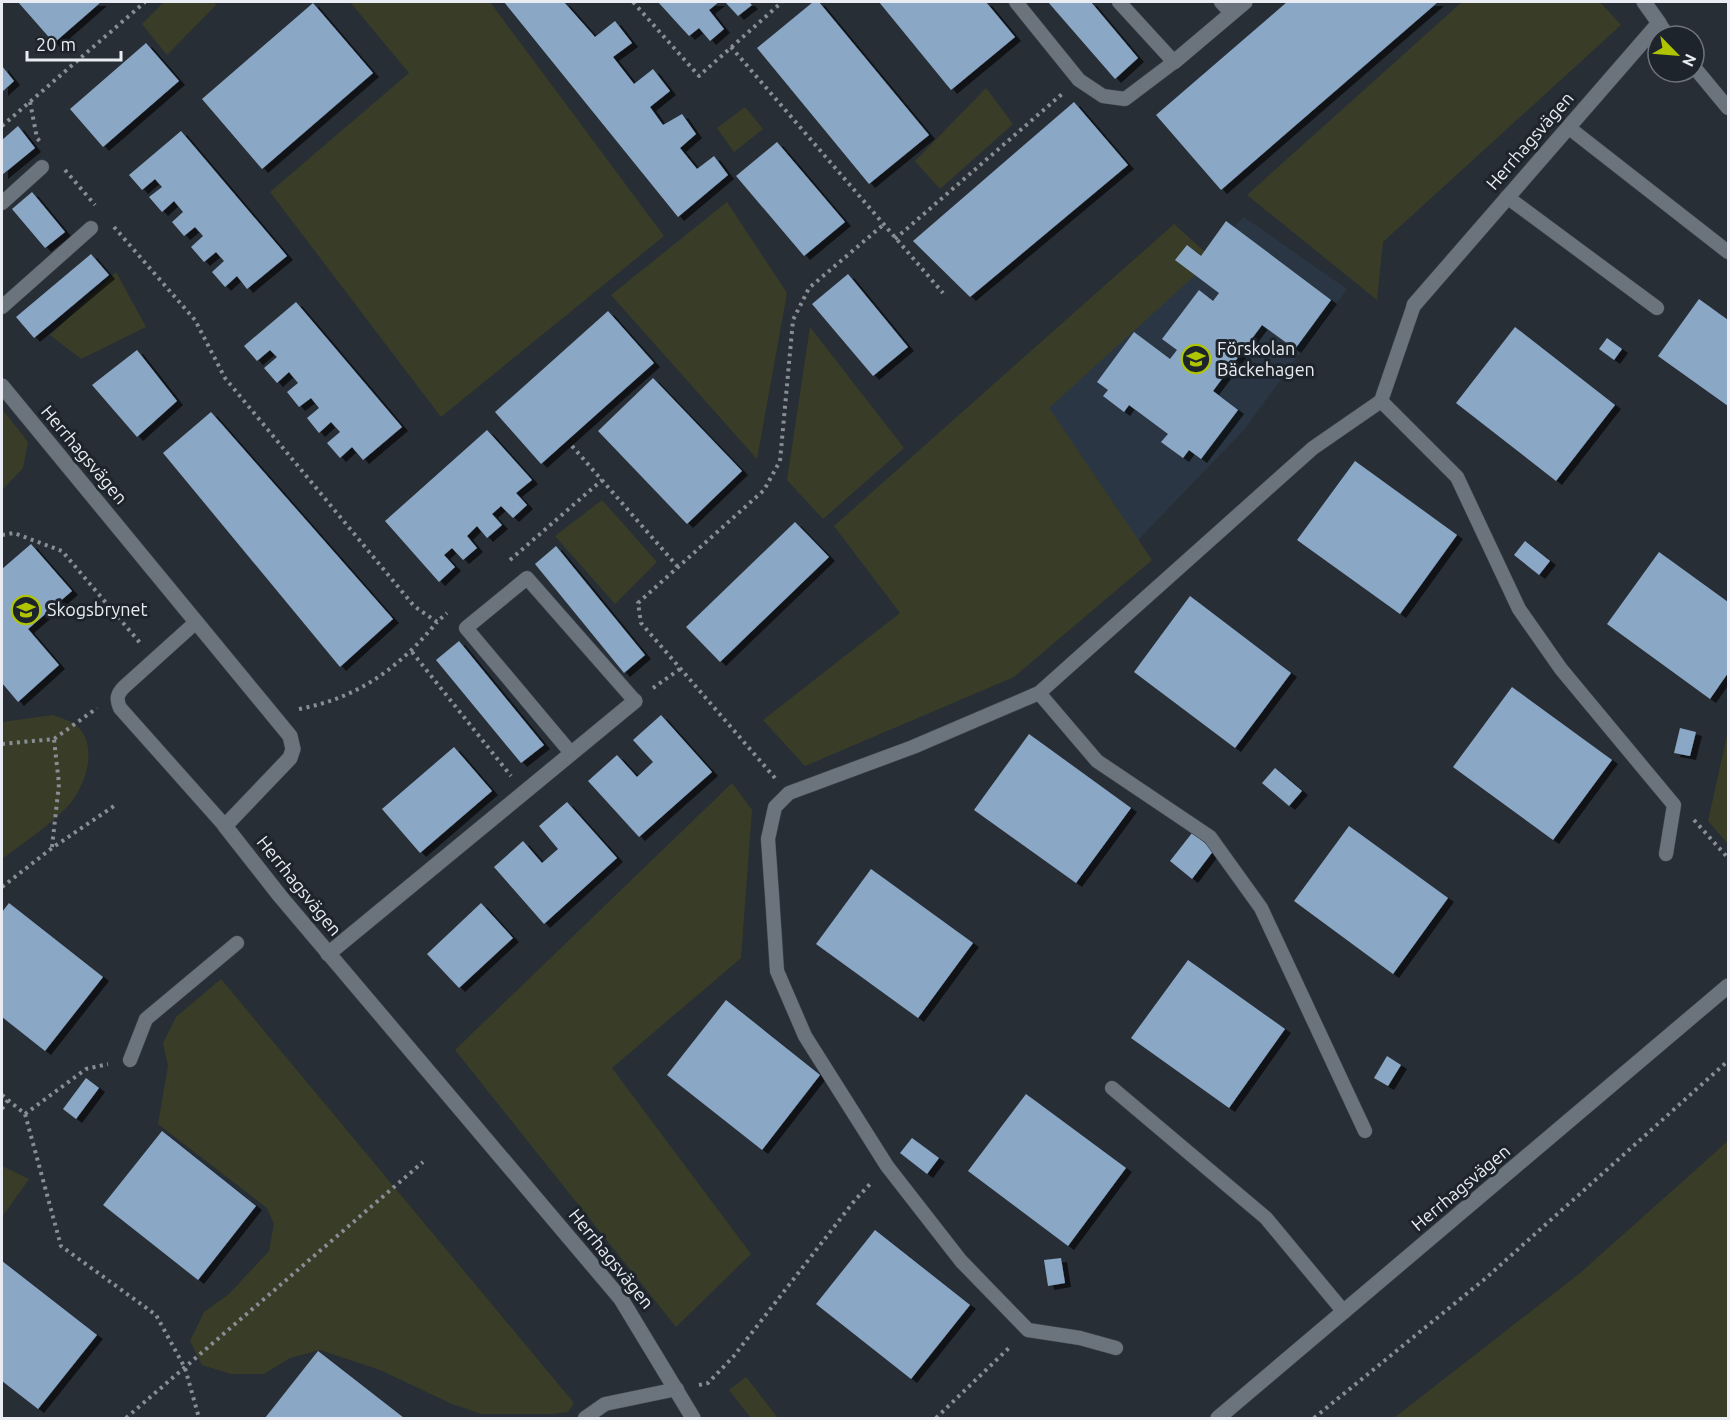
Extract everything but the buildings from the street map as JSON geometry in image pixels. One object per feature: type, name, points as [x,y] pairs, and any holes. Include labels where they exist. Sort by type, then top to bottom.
[{"type":"street","points":[[1174,62],[1226,7],[1245,2]]},
{"type":"street","points":[[1644,2],[1659,23]]},
{"type":"street","name":"Herrhagsvägen","points":[[1414,305],[1659,23]]},
{"type":"street","name":"Herrhagsvägen","points":[[2,386],[293,742],[290,758],[225,826],[328,954],[621,1299],[693,1419]]},
{"type":"street","points":[[328,954],[635,701]]},
{"type":"street","name":"Herrhagsvägen","points":[[1218,1419],[1728,986]]},
{"type":"lane","points":[[1016,2],[1080,80],[1103,96],[1125,99],[1174,62],[1119,2]]},
{"type":"lane","points":[[1706,81],[1728,108]]},
{"type":"lane","points":[[1568,127],[1728,252]]},
{"type":"lane","points":[[2,203],[42,167]]},
{"type":"lane","points":[[1507,197],[1657,308]]},
{"type":"lane","points":[[2,307],[91,228]]},
{"type":"lane","points":[[1116,1348],[1080,1338],[1028,1330],[961,1261],[887,1166],[805,1036],[777,971],[768,839],[775,807],[789,793],[913,747],[1039,693],[1313,448],[1381,402],[1414,305]]},
{"type":"lane","points":[[1381,402],[1457,477],[1519,609],[1561,669],[1674,806],[1666,854]]},
{"type":"lane","points":[[571,753],[466,628],[527,578],[635,701]]},
{"type":"lane","points":[[195,623],[153,658],[118,694],[120,708],[225,826]]},
{"type":"lane","points":[[1039,693],[1097,761],[1210,837],[1261,909],[1365,1131]]},
{"type":"lane","points":[[130,1060],[146,1019],[237,943]]},
{"type":"lane","points":[[1112,1088],[1266,1218],[1344,1312]]},
{"type":"lane","points":[[585,1419],[605,1404],[676,1389]]},
{"type":"path","points":[[2,126],[145,2]]},
{"type":"path","points":[[633,2],[699,76],[782,2]]},
{"type":"path","points":[[731,47],[943,293]]},
{"type":"path","points":[[895,239],[1080,80]]},
{"type":"path","points":[[30,102],[37,138],[48,150]]},
{"type":"path","points":[[60,165],[96,206]]},
{"type":"path","points":[[111,223],[195,320],[225,378],[414,606],[437,622]]},
{"type":"path","points":[[789,793],[641,623],[638,603],[764,490],[780,461],[793,320],[809,288],[883,225]]},
{"type":"path","points":[[572,446],[678,567]]},
{"type":"path","points":[[506,562],[602,480]]},
{"type":"path","points":[[2,535],[14,533],[62,550],[153,658]]},
{"type":"path","points":[[272,714],[327,704],[372,682],[412,652],[437,622],[454,607]]},
{"type":"path","points":[[412,652],[524,792]]},
{"type":"path","points":[[635,701],[680,669]]},
{"type":"path","points":[[2,744],[54,739],[118,694]]},
{"type":"path","points":[[52,848],[59,784],[54,739]]},
{"type":"path","points":[[2,887],[52,848],[117,804]]},
{"type":"path","points":[[1674,806],[1696,821],[1728,858]]},
{"type":"path","points":[[25,1114],[86,1069],[130,1060]]},
{"type":"path","points":[[1314,1419],[1486,1278],[1728,1061]]},
{"type":"path","points":[[2,1095],[25,1114],[61,1246],[156,1315],[185,1368],[199,1419]]},
{"type":"path","points":[[2,1109],[8,1100]]},
{"type":"path","points":[[126,1419],[423,1162]]},
{"type":"path","points":[[676,1389],[708,1383],[733,1358],[855,1200],[887,1166]]},
{"type":"path","points":[[936,1419],[1028,1330]]},
{"type":"shaded area","name":"Förskolan Bäckehagen","points":[[1244,217],[1347,289],[1244,430],[1113,566],[1019,434]]},
{"type":"green space","points":[[164,2],[214,2],[216,5],[167,55],[142,24]]},
{"type":"green space","points":[[350,2],[490,2],[664,236],[441,417],[270,192],[409,73]]},
{"type":"green space","points":[[1462,2],[1600,2],[1621,25],[1383,242],[1377,300],[1247,195]]},
{"type":"green space","points":[[986,88],[1013,124],[940,189],[915,161]]},
{"type":"green space","points":[[745,107],[763,129],[734,152],[717,128]]},
{"type":"green space","points":[[727,202],[787,293],[757,459],[611,295]]},
{"type":"green space","points":[[1174,224],[1213,259],[1049,408],[1152,560],[1014,677],[805,766],[763,720],[900,613],[834,526]]},
{"type":"green space","points":[[116,272],[146,327],[81,359],[50,335]]},
{"type":"green space","points":[[810,327],[904,448],[823,519],[787,480]]},
{"type":"green space","points":[[2,409],[28,442],[23,468],[2,490]]},
{"type":"green space","points":[[602,500],[657,562],[615,604],[555,536]]},
{"type":"green space","points":[[53,715],[76,725],[84,736],[88,746],[88,757],[84,779],[74,799],[60,814],[2,859],[2,722]]},
{"type":"green space","points":[[1728,731],[1728,844],[1708,821]]},
{"type":"green space","points":[[732,783],[752,810],[741,958],[612,1068],[751,1254],[676,1327],[455,1050]]},
{"type":"green space","points":[[221,979],[574,1403],[568,1412],[482,1414],[452,1404],[380,1370],[320,1350],[290,1358],[264,1374],[231,1374],[202,1365],[190,1341],[204,1312],[229,1294],[269,1251],[274,1224],[267,1208],[158,1124],[168,1066],[163,1043],[176,1017]]},
{"type":"green space","points":[[1728,1141],[1728,1418],[1394,1418],[1580,1273]]},
{"type":"green space","points":[[2,1166],[29,1179],[2,1217]]},
{"type":"green space","points":[[746,1377],[778,1418],[751,1418],[729,1390]]},
{"type":"place","name":"Förskolan Bäckehagen","points":[[1196,359]]},
{"type":"place","name":"Skogsbrynet","points":[[26,610]]}]
